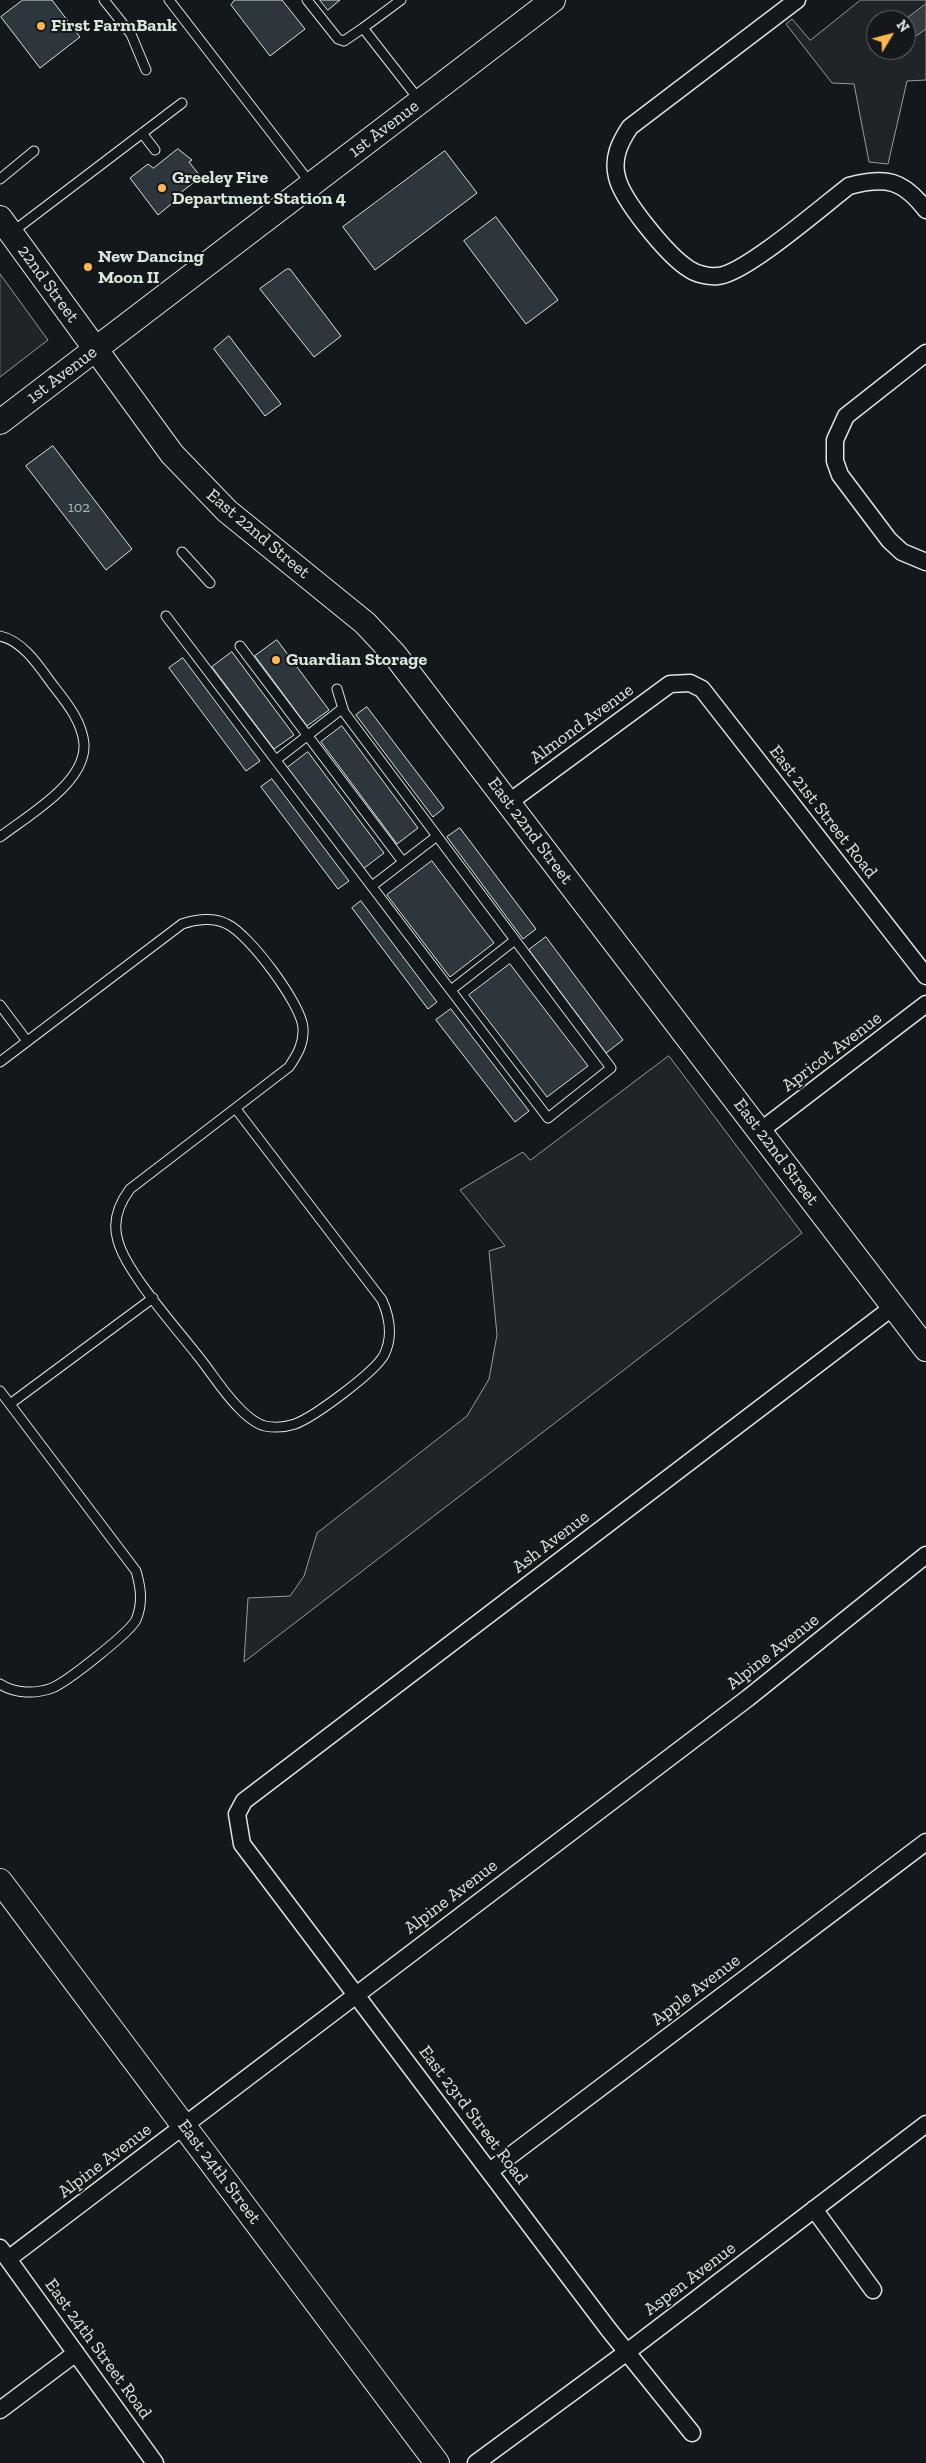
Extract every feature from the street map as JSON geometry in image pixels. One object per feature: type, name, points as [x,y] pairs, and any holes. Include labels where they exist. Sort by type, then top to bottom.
[{"type":"street","name":"1st Avenue","points":[[0,422],[553,0]]},
{"type":"street","points":[[797,0],[630,128],[620,142],[616,158],[617,178],[624,195],[671,256],[690,270],[718,276],[741,269],[849,186],[867,181],[889,181],[906,188],[926,210]]},
{"type":"street","name":"22nd Street","points":[[6,226],[96,349]]},
{"type":"street","name":"East 22nd Street","points":[[96,349],[172,454],[202,487],[227,511],[365,623],[396,655],[926,1349]]},
{"type":"street","points":[[926,353],[846,416],[835,440],[835,461],[840,475],[889,540],[902,552],[926,562]]},
{"type":"street","name":"East 21st Street Road","points":[[682,683],[690,682],[702,689],[926,976]]},
{"type":"street","name":"Almond Avenue","points":[[508,803],[670,684],[682,683]]},
{"type":"street","name":"Apricot Avenue","points":[[760,1131],[926,1004]]},
{"type":"street","name":"Ash Avenue","points":[[237,1814],[244,1801],[893,1307]]},
{"type":"street","name":"Alpine Avenue","points":[[4,2253],[184,2125],[740,1704],[926,1556]]},
{"type":"street","name":"East 23rd Street Road","points":[[237,1814],[242,1844],[627,2352],[692,2433]]},
{"type":"street","name":"Apple Avenue","points":[[490,2171],[926,1842]]},
{"type":"street","name":"East 24th Street","points":[[0,1881],[437,2463]]},
{"type":"street","name":"Aspen Avenue","points":[[476,2463],[627,2352],[926,2124]]},
{"type":"street","points":[[814,2209],[873,2290]]},
{"type":"street","name":"East 24th Street Road","points":[[4,2253],[155,2463]]},
{"type":"street","points":[[0,2410],[76,2352]]},
{"type":"lane","points":[[104,0],[131,34],[146,70]]},
{"type":"lane","points":[[169,0],[311,185]]},
{"type":"lane","points":[[307,0],[338,39],[344,41],[401,0]]},
{"type":"lane","points":[[363,28],[420,101]]},
{"type":"lane","points":[[6,226],[142,133],[182,103]]},
{"type":"lane","points":[[142,133],[154,150]]},
{"type":"lane","points":[[0,179],[34,151]]},
{"type":"lane","points":[[182,552],[210,583]]},
{"type":"lane","points":[[166,616],[548,1118],[611,1068],[343,708],[337,689]]},
{"type":"lane","points":[[0,636],[24,649],[47,676],[77,720],[84,744],[83,757],[70,781],[0,837]]},
{"type":"lane","points":[[240,646],[403,862]]},
{"type":"lane","points":[[276,760],[343,708]]},
{"type":"lane","points":[[372,886],[437,836]]},
{"type":"lane","points":[[0,1062],[182,924],[208,919],[227,924],[249,942],[296,1005],[303,1028],[302,1042],[289,1067],[130,1189],[120,1202],[115,1223],[118,1244],[153,1298],[238,1407],[258,1423],[266,1426],[287,1427],[304,1420],[371,1371],[384,1356],[390,1333],[390,1324],[382,1300],[236,1109]]},
{"type":"lane","points":[[451,990],[515,940]]},
{"type":"lane","points":[[0,1004],[27,1041]]},
{"type":"lane","points":[[10,1404],[153,1298]]},
{"type":"lane","points":[[0,1391],[136,1571],[141,1600],[135,1621],[126,1633],[54,1687],[30,1692],[17,1691],[0,1684]]},
{"type":"shaded area","points":[[861,0],[926,0],[926,80],[907,81],[888,164],[869,162],[854,84],[832,83],[786,24],[792,19],[810,40]]},
{"type":"shaded area","points":[[926,4],[926,29],[916,36],[916,12]]},
{"type":"shaded area","points":[[0,274],[48,340],[0,377]]},
{"type":"shaded area","points":[[669,1056],[802,1233],[244,1662],[248,1598],[290,1596],[304,1576],[317,1533],[467,1416],[489,1379],[497,1335],[489,1251],[505,1246],[460,1190],[523,1152],[530,1160]]},
{"type":"building","points":[[23,0],[52,0],[80,37],[40,68],[1,17]]},
{"type":"building","points":[[235,0],[282,0],[305,29],[270,56],[231,5]]},
{"type":"building","points":[[320,0],[340,0],[328,10]]},
{"type":"building","name":"Greeley Fire Department Station 4","points":[[178,149],[192,160],[189,162],[201,177],[175,197],[176,200],[158,215],[130,178],[148,164],[153,168]]},
{"type":"building","points":[[445,151],[477,193],[375,270],[343,227]]},
{"type":"building","points":[[496,217],[558,300],[526,324],[464,241]]},
{"type":"building","points":[[287,269],[290,269],[341,336],[314,357],[260,289]]},
{"type":"building","points":[[229,336],[281,404],[265,416],[214,349]]},
{"type":"building","points":[[53,446],[132,549],[106,570],[26,466]]},
{"type":"building","points":[[277,640],[329,710],[307,726],[255,656]]},
{"type":"building","points":[[232,652],[294,735],[274,749],[212,667]]},
{"type":"building","points":[[183,658],[260,761],[246,771],[169,668]]},
{"type":"building","points":[[367,707],[444,808],[433,817],[356,715]]},
{"type":"building","points":[[342,726],[418,828],[397,844],[321,742]]},
{"type":"building","points":[[308,752],[384,853],[363,869],[287,768]]},
{"type":"building","points":[[272,779],[349,881],[338,889],[261,787]]},
{"type":"building","points":[[460,828],[536,929],[523,939],[447,837]]},
{"type":"building","points":[[432,861],[494,943],[450,977],[387,895]]},
{"type":"building","points":[[361,901],[437,1002],[428,1009],[352,908]]},
{"type":"building","points":[[546,937],[623,1040],[606,1053],[529,950]]},
{"type":"building","points":[[510,964],[588,1066],[547,1097],[469,995]]},
{"type":"building","points":[[451,1009],[529,1111],[515,1122],[436,1020]]},
{"type":"place","name":"First FarmBank","points":[[41,26]]},
{"type":"place","name":"Greeley Fire Department Station 4","points":[[162,188]]},
{"type":"place","name":"New Dancing Moon II","points":[[88,267]]},
{"type":"place","name":"Guardian Storage","points":[[276,660]]}]
